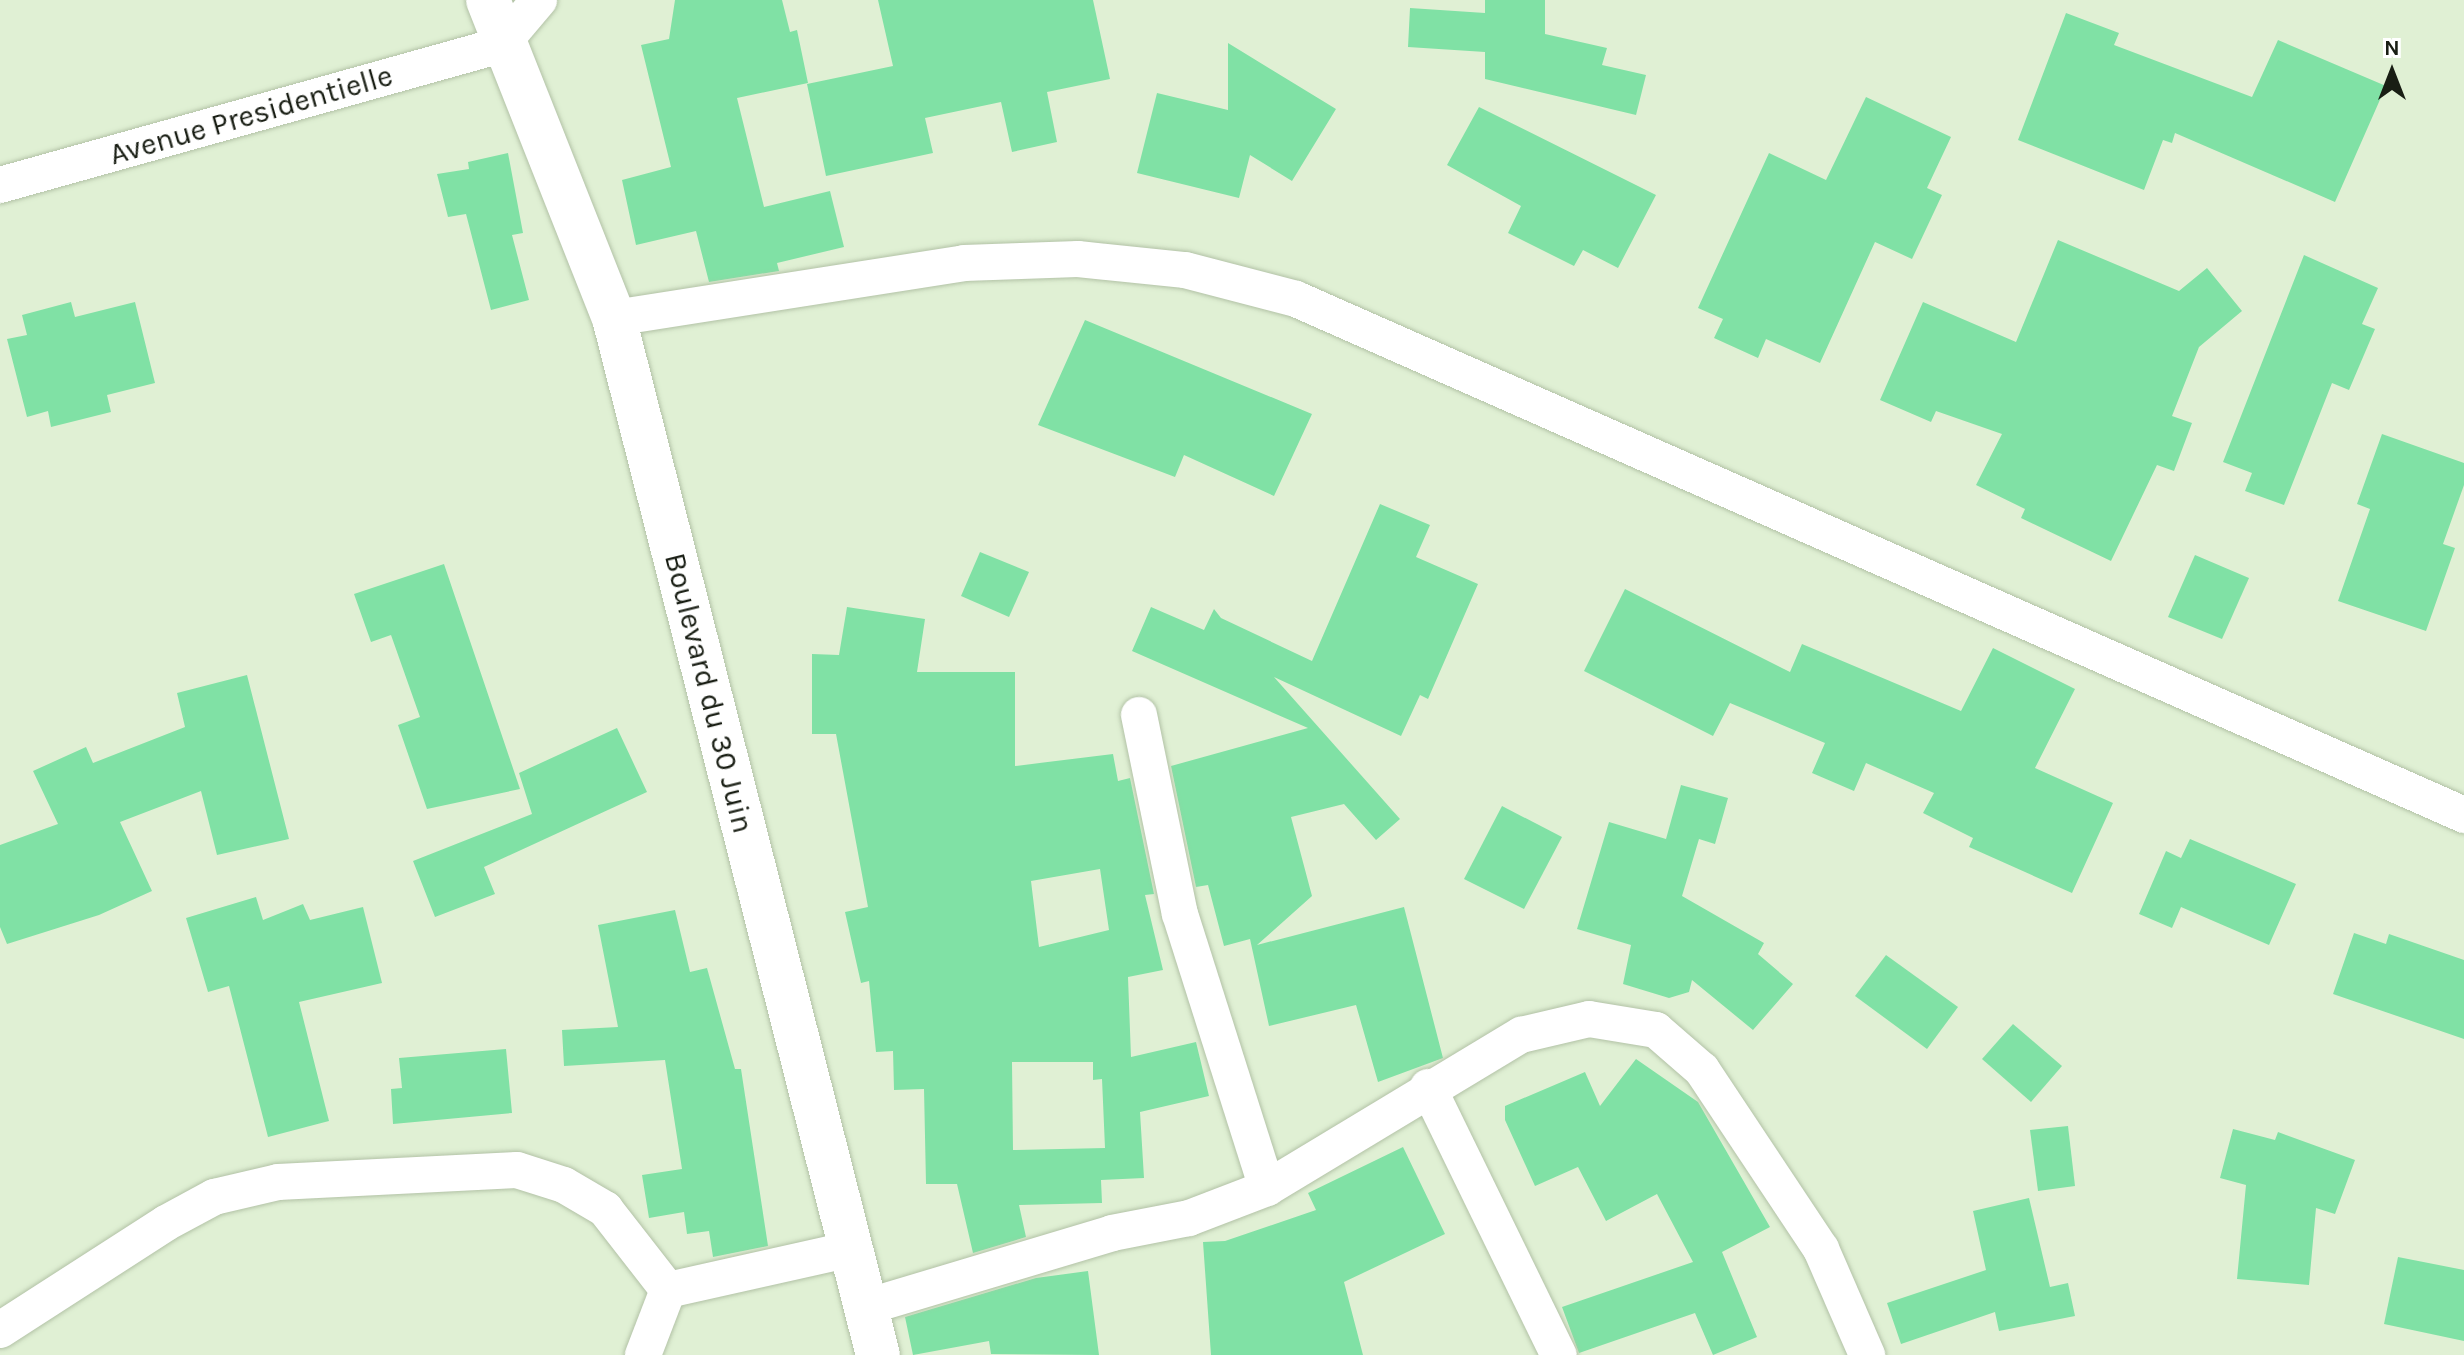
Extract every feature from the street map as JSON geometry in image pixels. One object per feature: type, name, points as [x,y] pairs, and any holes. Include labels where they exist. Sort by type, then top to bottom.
[{"type":"street","name":"Boulevard du 30 Juin","points":[[488,0],[501,45],[614,318],[878,1355]]},
{"type":"street","points":[[501,45],[539,0]]},
{"type":"street","name":"Avenue Presidentielle","points":[[0,185],[501,45]]},
{"type":"street","points":[[614,318],[964,263],[1078,259],[1185,270],[1241,284],[1296,299],[2464,815]]},
{"type":"street","points":[[1139,715],[1180,914],[1267,1188]]},
{"type":"street","points":[[866,1307],[1112,1233],[1189,1218],[1267,1188],[1428,1087],[1521,1035],[1589,1019],[1656,1030],[1702,1070],[1821,1249],[1867,1355]]},
{"type":"street","points":[[1428,1087],[1559,1355]]},
{"type":"street","points":[[0,1330],[166,1223],[214,1197],[278,1182],[517,1170],[564,1185],[605,1209],[668,1290]]},
{"type":"street","points":[[668,1290],[851,1249]]},
{"type":"street","points":[[643,1355],[668,1290]]},
{"type":"building","points":[[675,0],[782,0],[790,32],[797,30],[808,83],[737,98],[764,207],[830,191],[844,247],[777,263],[779,271],[709,282],[696,231],[636,245],[622,180],[671,167],[641,45],[669,39]]},
{"type":"building","points":[[878,0],[1093,0],[1110,79],[1047,92],[1057,142],[1012,152],[1001,102],[925,118],[933,153],[826,176],[807,84],[893,66]]},
{"type":"building","points":[[1485,0],[1545,0],[1545,34],[1607,48],[1602,65],[1646,75],[1636,115],[1485,79],[1485,52],[1408,47],[1410,8],[1485,13]]},
{"type":"building","points":[[2066,13],[2119,33],[2114,45],[2252,97],[2278,40],[2386,86],[2335,202],[2175,133],[2172,143],[2163,140],[2144,190],[2018,140]]},
{"type":"building","points":[[1228,43],[1336,109],[1292,181],[1250,155],[1239,198],[1137,173],[1157,93],[1228,110]]},
{"type":"building","points":[[1866,97],[1951,137],[1927,188],[1942,195],[1912,259],[1875,242],[1820,363],[1766,339],[1758,358],[1714,338],[1723,319],[1698,308],[1769,153],[1826,180]]},
{"type":"building","points":[[1479,107],[1656,195],[1618,268],[1583,250],[1574,266],[1508,233],[1521,206],[1447,165]]},
{"type":"building","points":[[508,153],[523,233],[512,235],[529,300],[491,310],[466,214],[448,217],[437,174],[469,169],[468,162]]},
{"type":"building","points":[[2058,240],[2179,291],[2207,268],[2242,311],[2199,347],[2172,416],[2192,423],[2174,471],[2157,465],[2111,561],[2021,518],[2025,509],[1976,485],[2002,434],[1936,411],[1931,422],[1880,400],[1923,302],[2016,342]]},
{"type":"building","points":[[2304,255],[2378,288],[2362,324],[2375,329],[2349,390],[2332,383],[2284,505],[2245,491],[2252,473],[2223,462]]},
{"type":"building","points":[[71,302],[75,317],[135,302],[155,383],[107,395],[111,412],[51,427],[48,411],[27,417],[7,339],[27,335],[22,315]]},
{"type":"building","points":[[1085,320],[1312,414],[1274,496],[1184,455],[1175,477],[1038,425]]},
{"type":"building","points":[[2382,434],[2464,463],[2464,485],[2443,544],[2455,548],[2426,631],[2338,601],[2370,509],[2357,504]]},
{"type":"building","points":[[1380,504],[1430,525],[1416,557],[1478,584],[1428,699],[1420,695],[1401,736],[1274,677],[1400,819],[1376,840],[1344,804],[1291,817],[1312,896],[1257,945],[1404,907],[1443,1058],[1378,1082],[1356,1005],[1269,1026],[1250,939],[1224,946],[1208,885],[1196,887],[1171,766],[1308,728],[1132,651],[1151,607],[1204,630],[1214,609],[1221,618],[1312,661]]},
{"type":"building","points":[[980,552],[1029,572],[1009,617],[961,596]]},
{"type":"building","points":[[2195,555],[2249,578],[2222,639],[2168,617]]},
{"type":"building","points":[[444,564],[520,789],[427,809],[398,725],[420,717],[391,635],[371,642],[354,594]]},
{"type":"building","points":[[1625,589],[1790,672],[1802,644],[1961,711],[1993,648],[2075,689],[2035,768],[2113,803],[2072,893],[1969,847],[1973,838],[1923,813],[1934,793],[1866,763],[1854,791],[1812,773],[1825,743],[1730,703],[1713,736],[1584,671]]},
{"type":"building","points":[[847,607],[925,619],[917,672],[1015,672],[1015,766],[1113,754],[1118,781],[1130,778],[1154,894],[1145,895],[1163,970],[1128,977],[1131,1057],[1196,1042],[1209,1096],[1140,1112],[1144,1178],[1101,1180],[1102,1203],[1019,1205],[1026,1237],[973,1253],[957,1184],[926,1184],[924,1089],[894,1090],[893,1051],[876,1052],[869,981],[861,983],[845,912],[868,907],[836,734],[812,734],[812,654],[839,655]],"holes":[[[1100,869],[1109,930],[1039,947],[1031,881]],[[1012,1062],[1093,1062],[1093,1080],[1102,1079],[1105,1148],[1013,1150]]]},
{"type":"building","points":[[247,675],[289,839],[217,855],[201,791],[120,822],[152,891],[99,915],[7,944],[0,927],[0,845],[58,824],[33,771],[86,747],[93,763],[185,727],[177,693]]},
{"type":"building","points":[[617,728],[647,792],[484,867],[495,894],[435,917],[413,861],[532,814],[519,773]]},
{"type":"building","points":[[1681,785],[1728,798],[1715,844],[1699,839],[1682,896],[1764,943],[1758,954],[1793,984],[1753,1030],[1692,980],[1689,992],[1669,998],[1623,984],[1631,945],[1577,929],[1609,822],[1666,839]]},
{"type":"building","points":[[1502,806],[1562,837],[1524,909],[1464,879]]},
{"type":"building","points":[[2190,839],[2296,884],[2269,945],[2181,907],[2172,928],[2139,914],[2166,851],[2181,858]]},
{"type":"building","points":[[256,897],[263,920],[303,904],[310,920],[363,907],[382,983],[299,1002],[329,1121],[268,1137],[229,986],[208,992],[186,918]]},
{"type":"building","points":[[675,910],[690,972],[707,968],[735,1069],[741,1069],[768,1246],[713,1257],[709,1231],[687,1234],[684,1212],[649,1218],[642,1175],[682,1169],[665,1060],[564,1066],[562,1030],[618,1027],[598,925]]},
{"type":"building","points":[[2354,933],[2386,944],[2389,934],[2464,960],[2464,1039],[2333,994]]},
{"type":"building","points":[[1886,955],[1958,1007],[1927,1049],[1855,996]]},
{"type":"building","points":[[2013,1024],[2062,1066],[2031,1102],[1982,1059]]},
{"type":"building","points":[[506,1049],[512,1113],[393,1124],[391,1089],[402,1088],[399,1058]]},
{"type":"building","points":[[1636,1059],[1698,1102],[1770,1227],[1722,1252],[1757,1337],[1713,1355],[1695,1313],[1579,1353],[1562,1307],[1693,1262],[1657,1194],[1606,1221],[1578,1167],[1535,1186],[1505,1120],[1505,1106],[1585,1072],[1600,1106]]},
{"type":"building","points":[[2068,1126],[2075,1186],[2038,1191],[2030,1130]]},
{"type":"building","points":[[2233,1129],[2275,1140],[2278,1132],[2355,1160],[2335,1214],[2316,1208],[2309,1285],[2237,1279],[2246,1185],[2220,1178]]},
{"type":"building","points":[[1403,1147],[1445,1234],[1344,1282],[1363,1355],[1211,1355],[1203,1242],[1225,1241],[1316,1210],[1308,1193]]},
{"type":"building","points":[[2029,1198],[2050,1287],[2068,1283],[2075,1316],[1999,1331],[1995,1312],[1901,1344],[1887,1303],[1986,1270],[1973,1211]]},
{"type":"building","points":[[2398,1257],[2464,1270],[2464,1341],[2384,1324]]},
{"type":"building","points":[[1088,1271],[1099,1355],[991,1354],[989,1341],[913,1355],[905,1317],[1036,1278]]}]
